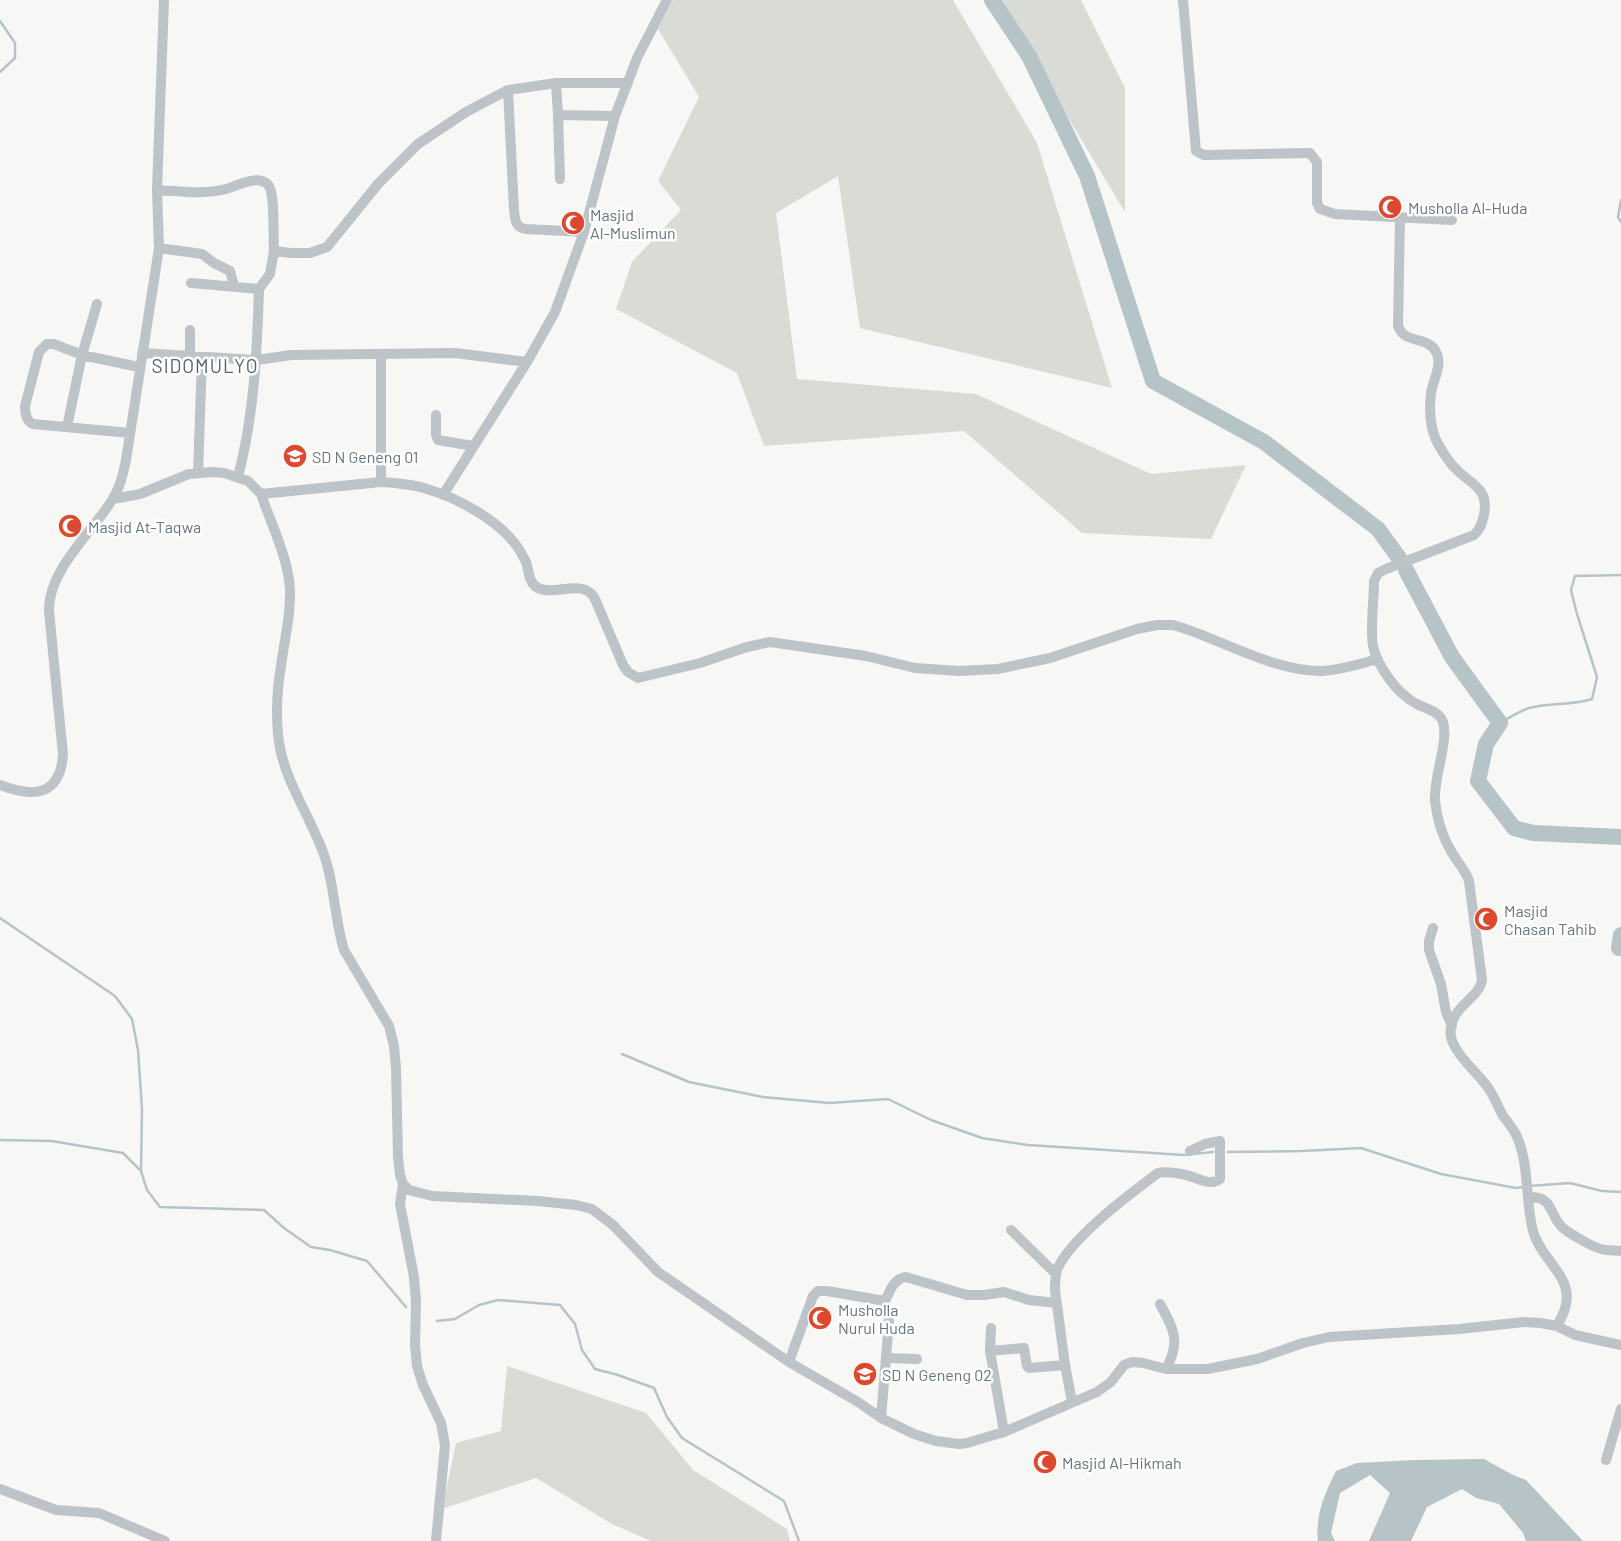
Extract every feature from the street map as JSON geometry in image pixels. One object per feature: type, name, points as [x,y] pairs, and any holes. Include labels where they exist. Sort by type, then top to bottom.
[{"type":"street","points":[[0,785],[26,792],[40,791],[49,788],[61,773],[63,755],[49,611],[50,593],[62,569],[113,499],[123,476],[159,248],[157,190],[164,0]]},
{"type":"street","points":[[443,495],[555,312],[584,232],[616,116],[637,58],[667,0]]},
{"type":"street","points":[[1183,0],[1196,151],[1204,155],[1310,153],[1317,162],[1317,203],[1320,209],[1335,214],[1452,220]]},
{"type":"street","points":[[274,251],[310,253],[327,246],[378,184],[418,144],[466,112],[508,90],[556,83],[628,83]]},
{"type":"street","points":[[556,83],[560,179]]},
{"type":"street","points":[[508,90],[516,224],[521,228],[584,232]]},
{"type":"street","points":[[558,115],[616,116]]},
{"type":"street","points":[[157,190],[201,193],[222,190],[256,180],[263,181],[270,187],[274,251],[270,274],[258,289],[257,360],[252,407],[238,477]]},
{"type":"street","points":[[1400,218],[1399,330],[1406,337],[1428,344],[1436,352],[1438,363],[1431,394],[1432,429],[1436,440],[1451,464],[1479,488],[1485,500],[1485,506],[1482,523],[1474,535],[1386,569],[1376,575],[1374,581],[1373,645],[1378,659],[1399,690],[1412,701],[1438,715],[1443,724],[1443,739],[1435,792],[1437,817],[1446,843],[1465,871],[1469,881],[1482,980],[1478,991],[1460,1007],[1452,1026],[1452,1038],[1457,1050],[1489,1089],[1515,1133],[1520,1146],[1532,1225],[1536,1239],[1542,1252],[1564,1282],[1566,1289],[1567,1304],[1557,1326]]},
{"type":"street","points":[[159,248],[202,254],[230,271],[234,286]]},
{"type":"street","points":[[191,283],[258,289]]},
{"type":"street","points":[[67,427],[82,355],[97,304]]},
{"type":"street","points":[[190,330],[190,356]]},
{"type":"street","points":[[130,433],[30,423],[26,415],[25,406],[39,352],[44,346],[54,344],[82,355],[139,367]]},
{"type":"street","points":[[142,352],[257,360],[292,355],[456,353],[526,362]]},
{"type":"street","points":[[381,482],[381,360],[383,354]]},
{"type":"street","points":[[198,472],[202,357]]},
{"type":"street","points":[[436,415],[436,435],[438,440],[473,446]]},
{"type":"street","points":[[113,499],[140,494],[198,472],[224,473],[238,477],[248,481],[260,494],[284,558],[290,593],[288,623],[277,696],[280,751],[288,777],[326,861],[340,938],[344,950],[390,1026],[392,1035],[396,1078],[398,1158],[403,1184],[400,1204],[415,1286],[417,1366],[441,1423],[445,1445],[436,1541]]},
{"type":"street","points":[[260,494],[381,482],[426,488],[481,513],[511,538],[526,561],[530,580],[536,587],[590,591],[623,665],[628,672],[638,678],[700,663],[747,647],[770,642],[866,656],[915,668],[959,671],[998,669],[1050,658],[1112,637],[1157,625],[1173,625],[1239,650],[1297,668],[1321,671],[1345,668],[1378,659]]},
{"type":"street","points":[[1433,928],[1429,941],[1429,950],[1440,984],[1446,1012],[1452,1026]]},
{"type":"street","points":[[1072,1402],[1057,1303],[1056,1274],[1066,1254],[1076,1244],[1123,1200],[1158,1174],[1162,1172],[1186,1175],[1212,1182],[1220,1179],[1220,1141],[1206,1144],[1190,1151]]},
{"type":"street","points":[[403,1184],[412,1192],[432,1196],[538,1201],[576,1205],[592,1209],[613,1225],[658,1272],[789,1362],[858,1402],[881,1418],[914,1434],[936,1441],[951,1443],[967,1443],[1004,1432],[1072,1402],[1105,1387],[1126,1364],[1142,1363],[1166,1369],[1193,1370],[1224,1367],[1329,1337],[1459,1329],[1524,1322],[1557,1326],[1575,1335],[1621,1344]]},
{"type":"street","points":[[1528,1193],[1549,1204],[1561,1227],[1572,1234],[1600,1249],[1621,1250]]},
{"type":"street","points":[[1011,1230],[1056,1274]]},
{"type":"street","points":[[881,1418],[889,1321],[885,1301],[896,1281],[900,1278],[906,1277],[967,1295],[1004,1292],[1029,1300],[1057,1303]]},
{"type":"street","points":[[789,1362],[812,1296],[816,1292],[828,1291],[885,1301]]},
{"type":"street","points":[[1160,1304],[1172,1326],[1174,1338],[1174,1352],[1166,1369]]},
{"type":"street","points":[[990,1328],[990,1351],[1004,1432]]},
{"type":"street","points":[[990,1351],[1024,1348],[1029,1368],[1065,1365]]},
{"type":"street","points":[[887,1358],[917,1359]]},
{"type":"street","points":[[1606,1460],[1621,1409]]},
{"type":"street","points":[[0,1489],[60,1511],[99,1513],[165,1541]]},
{"type":"shaded area","points":[[673,0],[953,0],[1037,143],[1112,388],[860,328],[838,176],[776,213],[797,379],[976,394],[1151,474],[1246,465],[1211,539],[1082,533],[964,431],[764,446],[737,373],[616,309],[632,262],[681,210],[658,181],[699,97],[658,29]]},
{"type":"shaded area","points":[[997,0],[1081,0],[1125,88],[1125,212]]},
{"type":"shaded area","points":[[507,1366],[646,1413],[693,1470],[787,1529],[790,1541],[651,1541],[612,1524],[536,1478],[442,1509],[456,1443],[501,1431]]},
{"type":"shaded area","points":[[1484,1459],[1526,1480],[1583,1541],[1526,1541],[1523,1533],[1499,1504],[1476,1498],[1462,1489],[1427,1507],[1411,1541],[1369,1541],[1390,1493],[1370,1475],[1340,1493],[1331,1533],[1335,1541],[1318,1541],[1319,1513],[1336,1471],[1357,1463]]},
{"type":"waterway","points":[[992,0],[1029,56],[1087,176],[1153,381],[1264,442],[1378,529],[1399,558]]},
{"type":"waterway","points":[[0,21],[15,43],[15,58],[0,72]]},
{"type":"waterway","points":[[1621,200],[1618,217],[1621,222]]},
{"type":"waterway","points":[[1406,570],[1452,657],[1500,723],[1486,744],[1478,781],[1514,828],[1533,833],[1621,837]]},
{"type":"waterway","points":[[1500,723],[1529,708],[1577,703],[1592,699],[1597,677],[1571,590],[1575,576],[1621,575]]},
{"type":"waterway","points":[[0,918],[115,996],[132,1019],[138,1050],[142,1109],[141,1171],[147,1190],[160,1207],[264,1210],[284,1228],[311,1247],[330,1250],[367,1261],[406,1307]]},
{"type":"waterway","points":[[1621,935],[1619,948],[1621,947]]},
{"type":"waterway","points":[[622,1054],[689,1082],[763,1097],[829,1103],[888,1099],[931,1120],[982,1138],[1028,1145],[1184,1155],[1213,1152]]},
{"type":"waterway","points":[[0,1140],[52,1141],[123,1153],[140,1170]]},
{"type":"waterway","points":[[1228,1152],[1361,1148],[1441,1174],[1516,1188],[1523,1187]]},
{"type":"waterway","points":[[1529,1186],[1570,1183],[1602,1191],[1621,1192]]},
{"type":"waterway","points":[[437,1321],[455,1319],[479,1305],[498,1300],[560,1305],[575,1324],[582,1350],[595,1369],[654,1388],[667,1417],[682,1438],[784,1501],[799,1541]]},
{"type":"place","name":"Musholla Al-Huda","points":[[1390,207]]},
{"type":"place","name":"Masjid Al-Muslimun","points":[[573,223]]},
{"type":"place","name":"SD N Geneng 01","points":[[295,456]]},
{"type":"place","name":"Masjid At-Taqwa","points":[[70,526]]},
{"type":"place","name":"Masjid Chasan Tahib","points":[[1486,919]]},
{"type":"place","name":"Musholla Nurul Huda","points":[[820,1318]]},
{"type":"place","name":"SD N Geneng 02","points":[[865,1374]]},
{"type":"place","name":"Masjid Al-Hikmah","points":[[1045,1462]]},
{"type":"district","name":"SIDOMULYO","points":[[205,365]]}]
